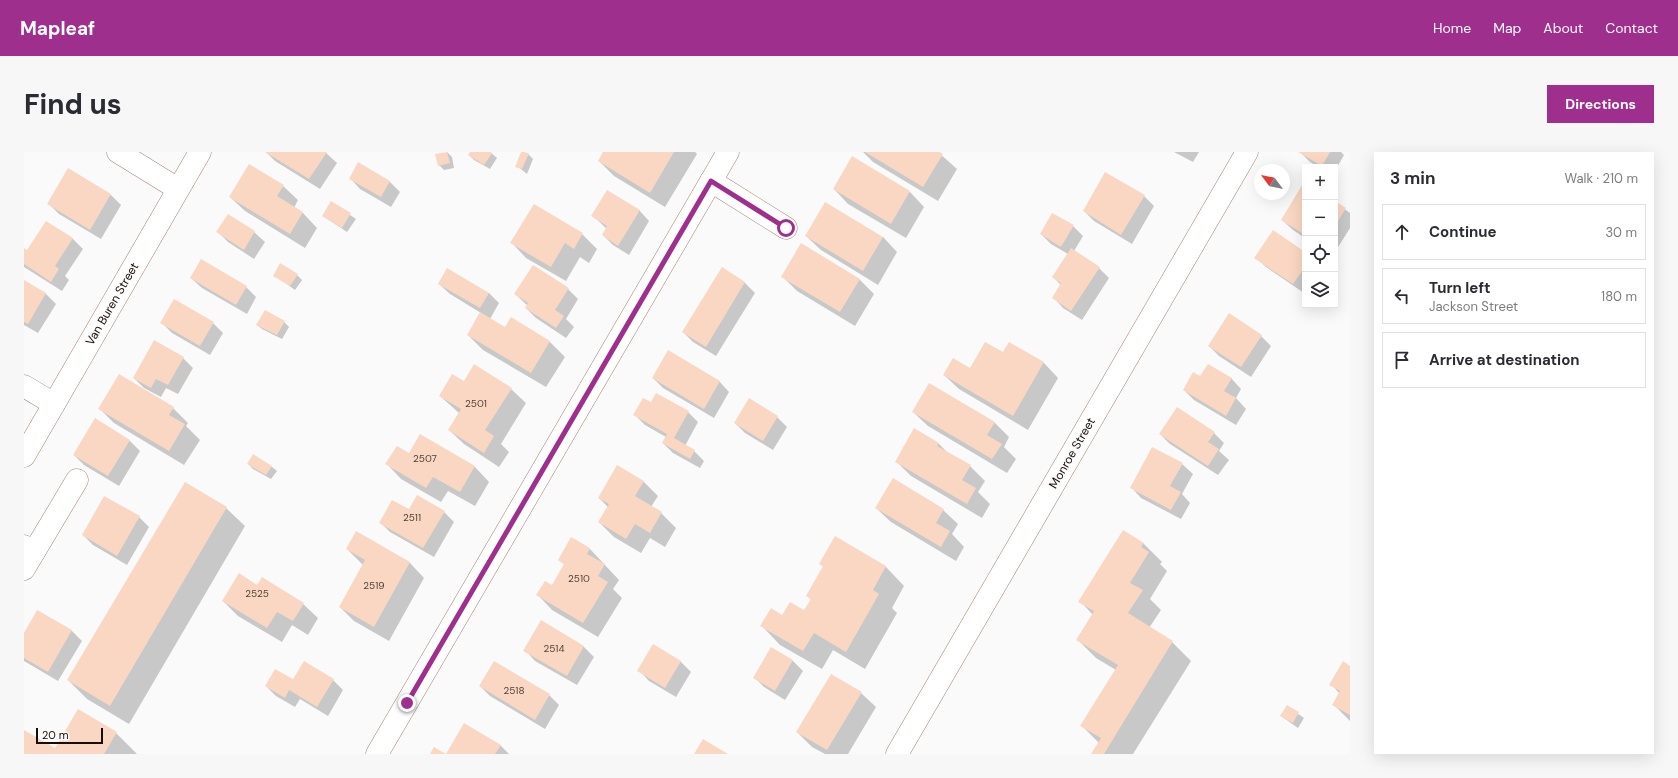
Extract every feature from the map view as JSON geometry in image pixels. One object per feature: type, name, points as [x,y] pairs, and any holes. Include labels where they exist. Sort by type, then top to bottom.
[{"type":"street","points":[[118,152],[178,189]]},
{"type":"street","name":"Van Buren Street","points":[[24,456],[200,152]]},
{"type":"street","points":[[378,754],[728,152]]},
{"type":"street","name":"Monroe Street","points":[[896,754],[1247,152]]},
{"type":"street","points":[[711,181],[786,228]]},
{"type":"street","points":[[24,386],[54,404]]},
{"type":"street","points":[[27,556],[77,480]]},
{"type":"building","points":[[265,152],[327,152],[309,179]]},
{"type":"building","points":[[447,152],[450,163],[438,166],[435,154]]},
{"type":"building","points":[[470,152],[492,153],[484,165],[468,155]]},
{"type":"building","points":[[521,152],[529,153],[522,169],[515,167]]},
{"type":"building","points":[[603,152],[674,152],[650,193],[598,161]]},
{"type":"building","points":[[865,152],[940,152],[943,154],[923,187]]},
{"type":"building","points":[[1298,152],[1330,152],[1323,164],[1319,164]]},
{"type":"building","points":[[852,156],[910,191],[891,224],[833,189]]},
{"type":"building","points":[[358,162],[390,181],[381,197],[349,179]]},
{"type":"building","points":[[249,164],[284,185],[277,196],[303,212],[290,234],[229,197]]},
{"type":"building","points":[[68,168],[111,194],[90,230],[47,204]]},
{"type":"building","points":[[1105,172],[1145,195],[1121,235],[1083,211]]},
{"type":"building","points":[[1302,185],[1302,233],[1281,220]]},
{"type":"building","points":[[607,190],[640,210],[618,246],[602,235],[607,226],[591,216]]},
{"type":"building","points":[[331,201],[351,213],[342,228],[322,216]]},
{"type":"building","points":[[825,202],[883,237],[863,271],[805,236]]},
{"type":"building","points":[[1338,203],[1346,208],[1338,221]]},
{"type":"building","points":[[534,204],[583,233],[574,249],[565,243],[551,267],[510,243]]},
{"type":"building","points":[[1052,213],[1074,225],[1061,247],[1040,234]]},
{"type":"building","points":[[228,214],[255,231],[244,250],[216,232]]},
{"type":"building","points":[[46,221],[73,238],[55,266],[59,269],[51,282],[24,264],[24,248],[27,250]]},
{"type":"building","points":[[1273,230],[1302,250],[1302,271],[1293,284],[1254,258]]},
{"type":"building","points":[[801,243],[860,279],[840,312],[781,277]]},
{"type":"building","points":[[1071,248],[1100,267],[1071,311],[1052,298],[1061,283],[1052,277]]},
{"type":"building","points":[[201,259],[247,286],[236,305],[190,278]]},
{"type":"building","points":[[280,263],[298,274],[290,286],[273,276]]},
{"type":"building","points":[[533,265],[569,288],[555,310],[564,316],[556,328],[525,308],[528,303],[514,294]]},
{"type":"building","points":[[722,267],[745,282],[706,347],[682,332]]},
{"type":"building","points":[[447,268],[489,293],[480,308],[438,284]]},
{"type":"building","points":[[24,280],[46,293],[28,324],[24,322]]},
{"type":"building","points":[[174,299],[214,322],[200,346],[160,323]]},
{"type":"building","points":[[265,310],[285,321],[277,335],[256,325]]},
{"type":"building","points":[[480,312],[505,327],[511,317],[550,341],[531,373],[467,335]]},
{"type":"building","points":[[1229,313],[1262,335],[1241,367],[1208,346]]},
{"type":"building","points":[[154,340],[184,357],[168,385],[156,379],[151,388],[133,378]]},
{"type":"building","points":[[985,342],[1003,352],[1009,342],[1044,362],[1013,416],[943,375],[953,358],[970,368]]},
{"type":"building","points":[[668,350],[720,381],[704,409],[652,378]]},
{"type":"building","points":[[474,364],[512,388],[485,430],[494,436],[484,453],[448,430],[461,409],[439,396],[452,374],[464,381]]},
{"type":"building","points":[[1208,364],[1232,378],[1224,391],[1236,398],[1226,416],[1183,390],[1193,372],[1200,376]]},
{"type":"building","points":[[119,374],[174,407],[169,415],[185,424],[169,451],[98,409]]},
{"type":"building","points":[[929,383],[995,422],[987,435],[1002,444],[992,459],[912,412]]},
{"type":"building","points":[[656,393],[689,411],[674,438],[695,450],[690,459],[662,443],[667,434],[633,415],[643,398],[651,402]]},
{"type":"building","points":[[749,398],[778,416],[763,441],[734,423]]},
{"type":"building","points":[[1177,407],[1215,432],[1208,442],[1219,449],[1208,466],[1159,434]]},
{"type":"building","points":[[95,418],[130,440],[108,476],[73,455]]},
{"type":"building","points":[[914,428],[939,443],[937,446],[971,465],[962,480],[976,488],[967,504],[895,462]]},
{"type":"building","points":[[420,434],[475,466],[460,492],[433,477],[426,488],[385,464],[397,446],[409,453]]},
{"type":"building","points":[[1152,447],[1183,463],[1170,486],[1181,492],[1171,510],[1130,488]]},
{"type":"building","points":[[253,454],[272,466],[266,475],[247,464]]},
{"type":"building","points":[[617,465],[644,481],[635,496],[662,512],[650,533],[635,524],[626,539],[598,522],[609,504],[598,498]]},
{"type":"building","points":[[893,478],[944,509],[936,523],[950,531],[941,547],[875,508]]},
{"type":"building","points":[[185,482],[227,507],[110,706],[67,680]]},
{"type":"building","points":[[417,495],[445,511],[423,548],[379,523],[392,500],[409,509]]},
{"type":"building","points":[[104,496],[140,516],[117,556],[82,535]]},
{"type":"building","points":[[1123,530],[1144,543],[1141,547],[1149,552],[1130,583],[1143,590],[1128,613],[1173,641],[1104,754],[1091,754],[1101,738],[1080,726],[1118,665],[1076,640],[1094,611],[1078,602]]},
{"type":"building","points":[[356,531],[410,562],[374,627],[339,607],[365,560],[346,549]]},
{"type":"building","points":[[835,536],[886,566],[873,590],[879,594],[846,652],[814,633],[803,651],[760,626],[771,608],[782,615],[790,602],[804,610],[811,599],[806,596],[823,566],[819,564]]},
{"type":"building","points":[[571,537],[590,548],[587,554],[605,564],[598,576],[608,582],[583,623],[536,595],[545,581],[552,585],[564,564],[558,560]]},
{"type":"building","points":[[239,573],[257,585],[262,577],[304,603],[293,621],[277,612],[267,628],[222,601]]},
{"type":"building","points":[[37,610],[72,630],[48,672],[24,658],[24,633]]},
{"type":"building","points":[[541,620],[584,646],[567,676],[523,651]]},
{"type":"building","points":[[653,644],[681,661],[665,688],[637,671]]},
{"type":"building","points":[[771,647],[793,660],[775,691],[753,678]]},
{"type":"building","points":[[304,661],[334,679],[317,707],[289,690],[285,698],[265,686],[275,669],[293,679]]},
{"type":"building","points":[[494,661],[550,694],[535,720],[479,686]]},
{"type":"building","points":[[1343,661],[1350,666],[1350,715],[1332,705],[1340,691],[1329,685]]},
{"type":"building","points":[[831,674],[862,692],[827,750],[796,732]]},
{"type":"building","points":[[1287,705],[1299,712],[1293,723],[1280,716]]},
{"type":"building","points":[[78,709],[117,732],[104,754],[24,754],[24,730],[55,748]]},
{"type":"building","points":[[464,723],[501,745],[495,754],[446,754]]},
{"type":"building","points":[[703,739],[728,754],[694,754]]},
{"type":"building","points":[[434,747],[446,754],[430,754]]},
{"type":"route","points":[[407,703],[711,181],[786,228]]}]
